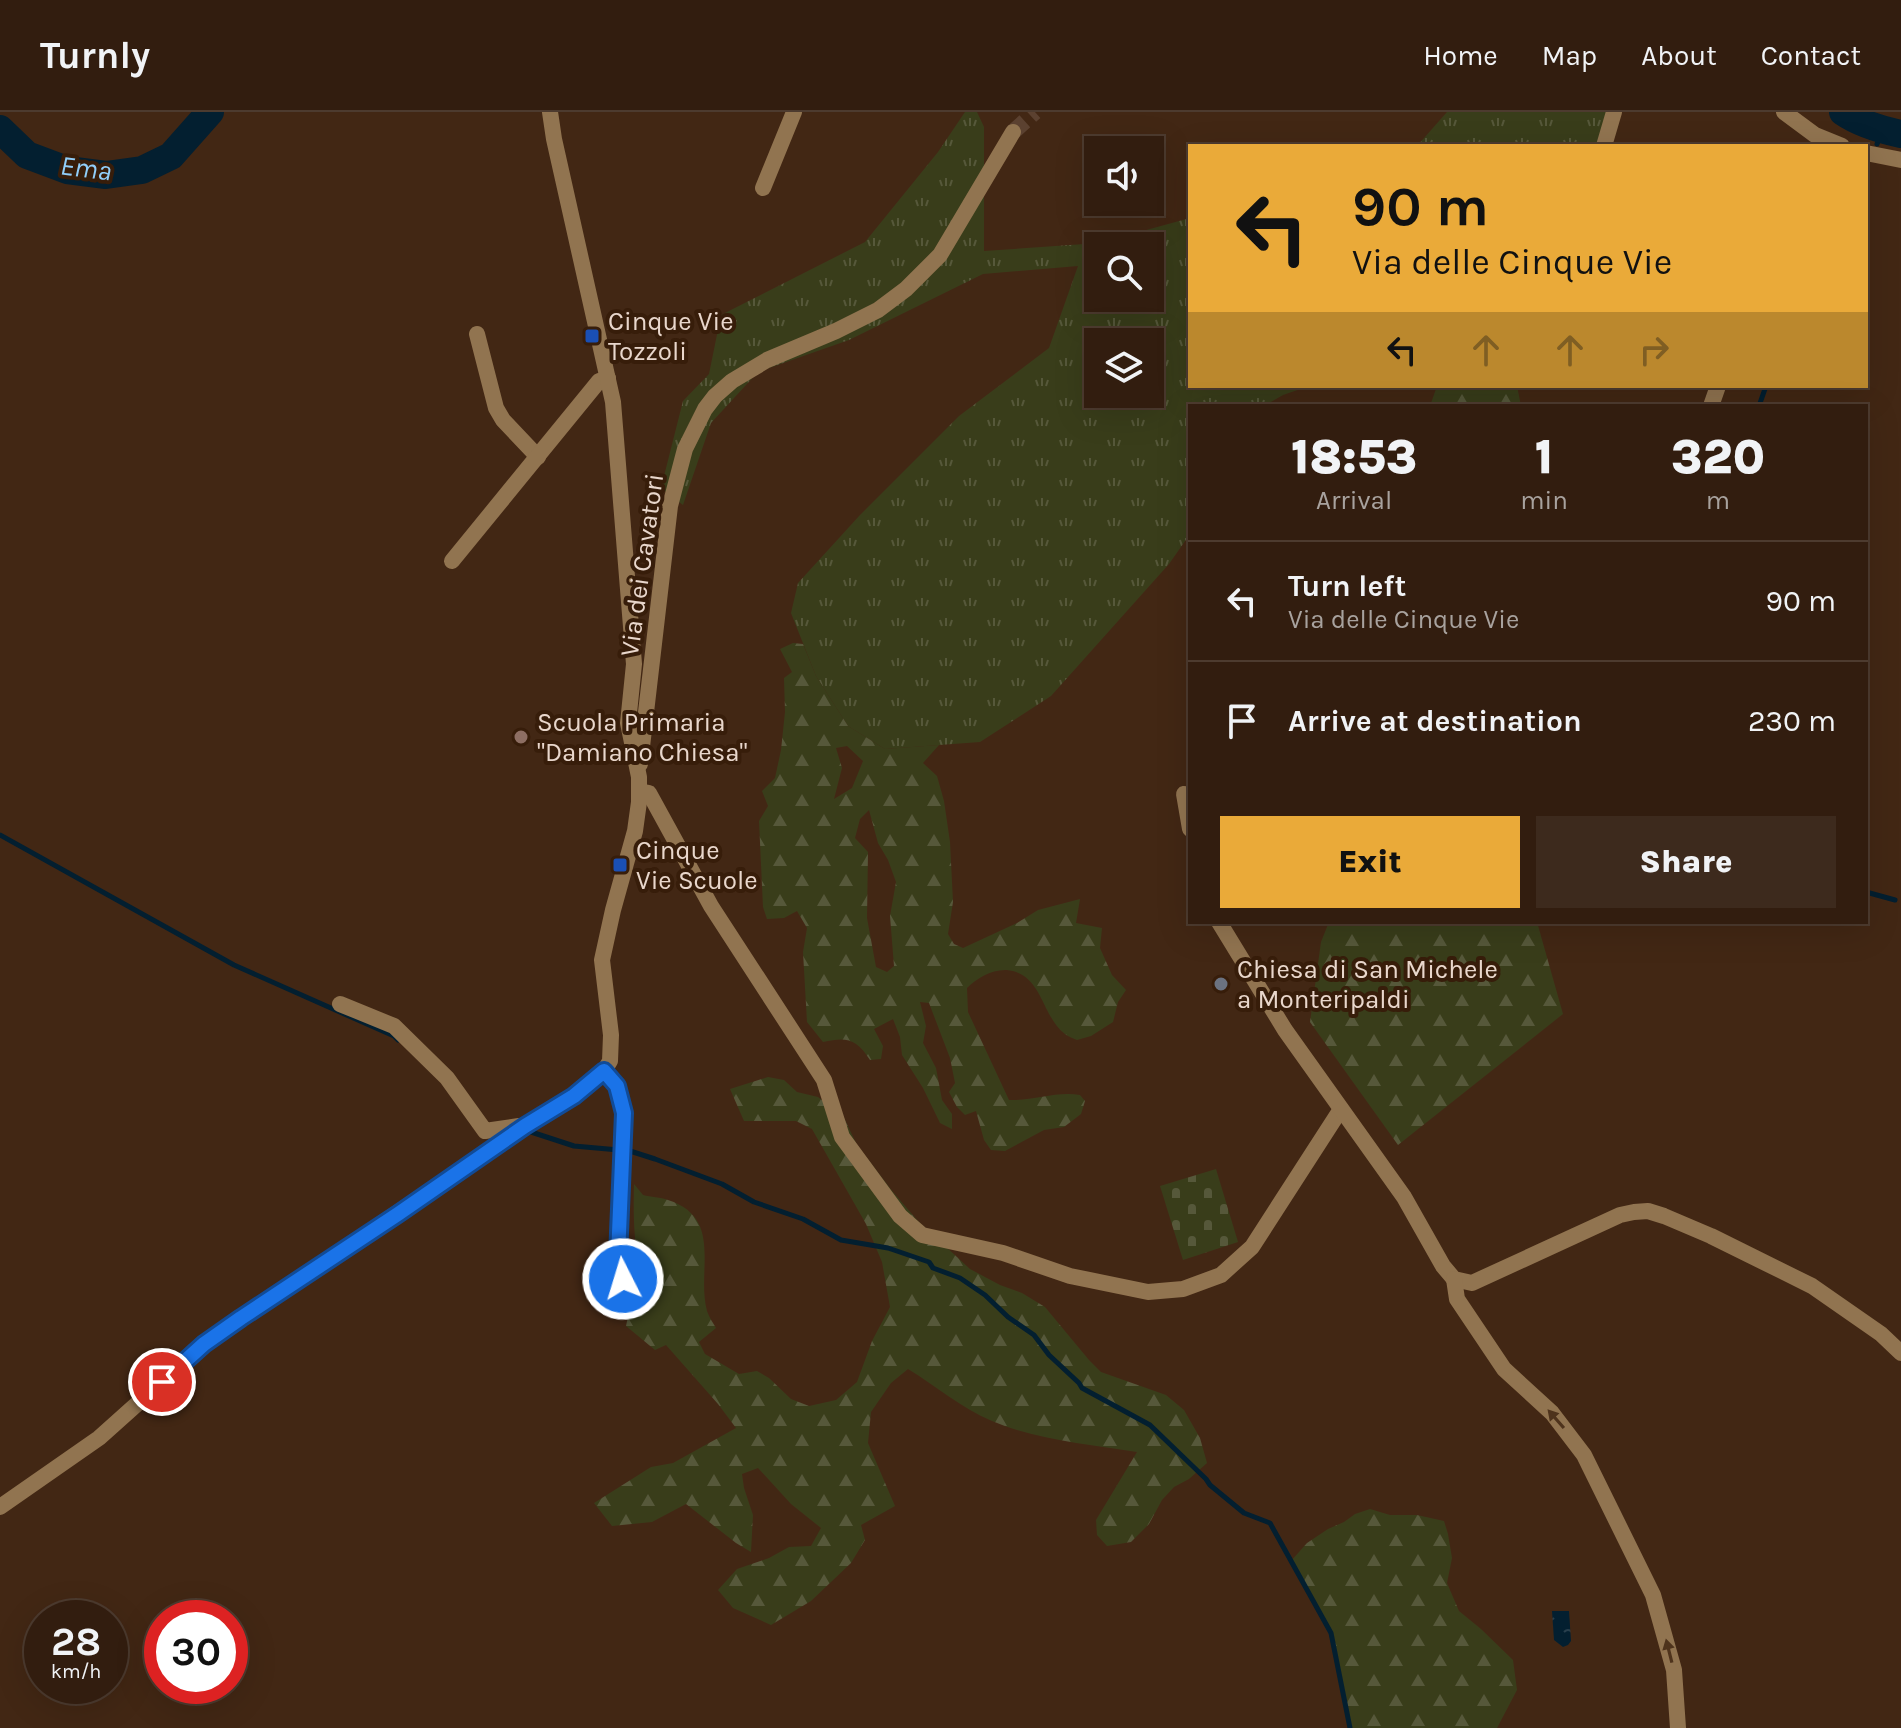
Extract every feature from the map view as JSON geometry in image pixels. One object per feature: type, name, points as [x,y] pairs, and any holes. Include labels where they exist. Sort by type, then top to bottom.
[{"type":"street","points":[[550,112],[613,402],[634,664],[628,723],[639,784],[649,793],[711,906],[824,1080],[842,1137],[900,1216],[922,1235],[1003,1253],[1070,1276],[1148,1292],[1183,1289],[1221,1275],[1252,1247],[1341,1109]]},
{"type":"street","points":[[763,188],[794,112]]},
{"type":"street","points":[[1605,144],[1613,112]]},
{"type":"street","points":[[1784,112],[1815,135],[1837,144]]},
{"type":"street","name":"Via dei Cavatori","points":[[604,1071],[610,1061],[611,1035],[602,960],[635,831],[670,506],[685,449],[705,409],[732,381],[767,360],[878,310],[906,289],[940,255],[1013,132]]},
{"type":"street","points":[[1868,153],[1901,160]]},
{"type":"street","points":[[477,334],[496,408],[503,420],[538,457]]},
{"type":"street","points":[[452,561],[599,381],[608,378]]},
{"type":"street","points":[[1184,794],[1188,817]]},
{"type":"street","points":[[1220,924],[1285,1030],[1404,1197],[1443,1266],[1454,1279],[1457,1299],[1504,1369],[1552,1413],[1584,1455],[1653,1595],[1674,1670],[1678,1728]]},
{"type":"street","points":[[340,1004],[394,1026],[447,1078],[485,1131],[525,1126]]},
{"type":"street","points":[[0,1507],[99,1438],[204,1344],[574,1096],[604,1071],[617,1086],[624,1113],[618,1257],[623,1279]]},
{"type":"street","points":[[1454,1279],[1472,1283],[1620,1215],[1648,1211],[1711,1236],[1812,1286],[1881,1334],[1901,1353]]},
{"type":"green space","points":[[965,112],[977,112],[984,127],[984,251],[1084,244],[1084,312],[1164,312],[1164,232],[1139,232],[1188,219],[1188,388],[1303,388],[1267,404],[1188,404],[1188,537],[1169,564],[1051,696],[980,742],[885,749],[848,726],[816,676],[791,613],[798,583],[860,515],[959,416],[1049,348],[1078,266],[983,274],[849,340],[758,372],[711,423],[683,505],[661,488],[683,401],[709,374],[721,315],[865,242],[938,152]]},
{"type":"green space","points":[[1447,112],[1610,112],[1601,144],[1419,144]]},
{"type":"green space","points":[[1436,388],[1517,388],[1521,404],[1431,404]]},
{"type":"green space","points":[[793,643],[803,644],[816,676],[848,726],[885,749],[939,745],[923,763],[937,776],[944,801],[953,902],[948,934],[954,944],[963,948],[1038,910],[1080,899],[1076,923],[1102,928],[1100,948],[1112,975],[1126,990],[1118,1002],[1113,1022],[1091,1036],[1077,1040],[1065,1034],[1051,1017],[1035,987],[1019,973],[996,971],[967,988],[968,1012],[1009,1100],[1071,1094],[1080,1095],[1085,1101],[1081,1114],[1064,1127],[1044,1130],[1005,1151],[991,1150],[984,1140],[976,1111],[965,1115],[949,1092],[955,1083],[950,1058],[929,1003],[920,1002],[926,1026],[923,1043],[936,1068],[942,1100],[952,1114],[952,1129],[940,1123],[902,1055],[900,1037],[893,1019],[874,1029],[883,1046],[881,1059],[870,1060],[860,1047],[850,1041],[823,1042],[807,1022],[803,952],[807,928],[797,911],[784,918],[767,919],[763,907],[759,821],[768,806],[762,791],[775,778],[785,712],[784,678],[792,672],[780,649]],"holes":[[[847,746],[863,761],[852,788],[834,799],[842,768],[836,748]],[[869,810],[878,843],[896,882],[890,916],[894,966],[887,972],[876,967],[867,918],[868,852],[855,838],[860,819]]]},
{"type":"green space","points":[[1328,924],[1538,924],[1563,1014],[1398,1145],[1310,1022],[1321,942]]},
{"type":"green space","points":[[768,1077],[784,1080],[797,1092],[818,1097],[844,1118],[857,1145],[893,1192],[918,1221],[970,1269],[1045,1307],[1101,1372],[1166,1395],[1184,1410],[1200,1438],[1207,1463],[1174,1487],[1162,1500],[1149,1524],[1131,1542],[1107,1546],[1097,1535],[1096,1520],[1137,1452],[1063,1441],[992,1421],[908,1369],[891,1383],[871,1412],[868,1443],[895,1506],[861,1525],[865,1540],[851,1563],[811,1601],[771,1625],[733,1608],[718,1590],[737,1569],[789,1547],[811,1546],[821,1528],[791,1504],[758,1468],[742,1474],[753,1515],[751,1552],[686,1504],[652,1522],[612,1526],[594,1503],[651,1467],[673,1463],[736,1428],[666,1345],[655,1350],[626,1326],[630,1307],[644,1287],[635,1236],[634,1184],[643,1195],[665,1199],[685,1208],[696,1219],[702,1232],[704,1295],[707,1311],[716,1328],[699,1342],[705,1354],[739,1374],[757,1371],[791,1399],[809,1406],[836,1400],[857,1382],[872,1341],[890,1307],[882,1262],[866,1224],[812,1129],[796,1121],[744,1121],[730,1089]]},
{"type":"green space","points":[[1216,1169],[1238,1242],[1183,1260],[1160,1186]]},
{"type":"green space","points":[[1370,1509],[1390,1515],[1417,1515],[1444,1521],[1452,1558],[1447,1583],[1459,1611],[1513,1660],[1517,1690],[1497,1728],[1350,1728],[1331,1633],[1291,1561],[1307,1543],[1328,1529]]},
{"type":"water","points":[[1552,1611],[1569,1611],[1571,1641],[1563,1647],[1554,1640]]},
{"type":"waterway","name":"Ema","points":[[0,129],[27,155],[67,170],[106,175],[142,170],[171,156],[210,112]]},
{"type":"waterway","name":"Ema","points":[[1843,112],[1871,126],[1901,134]]},
{"type":"waterway","points":[[1877,144],[1883,129]]},
{"type":"waterway","points":[[1760,404],[1765,388]]},
{"type":"waterway","points":[[0,835],[234,965],[398,1040]]},
{"type":"waterway","points":[[1868,893],[1895,900]]},
{"type":"waterway","points":[[525,1130],[574,1146],[630,1151],[655,1159],[722,1184],[754,1202],[803,1219],[841,1240],[888,1248],[929,1262],[933,1268],[960,1278],[985,1295],[1008,1317],[1034,1335],[1082,1388],[1150,1425],[1210,1485],[1244,1513],[1270,1523],[1331,1633],[1350,1728]]},
{"type":"tunnel","points":[[1013,132],[1035,112]]},
{"type":"place","name":"Cinque Vie Tozzoli","points":[[592,336]]},
{"type":"place","name":"Scuola Primaria \"Damiano Chiesa\"","points":[[521,737]]},
{"type":"place","name":"Cinque Vie Scuole","points":[[620,865]]},
{"type":"place","name":"Chiesa di San Michele a Monteripaldi","points":[[1221,984]]},
{"type":"route","points":[[162,1382],[204,1344],[574,1096],[604,1071],[617,1086],[624,1113],[618,1257],[623,1279]]}]
